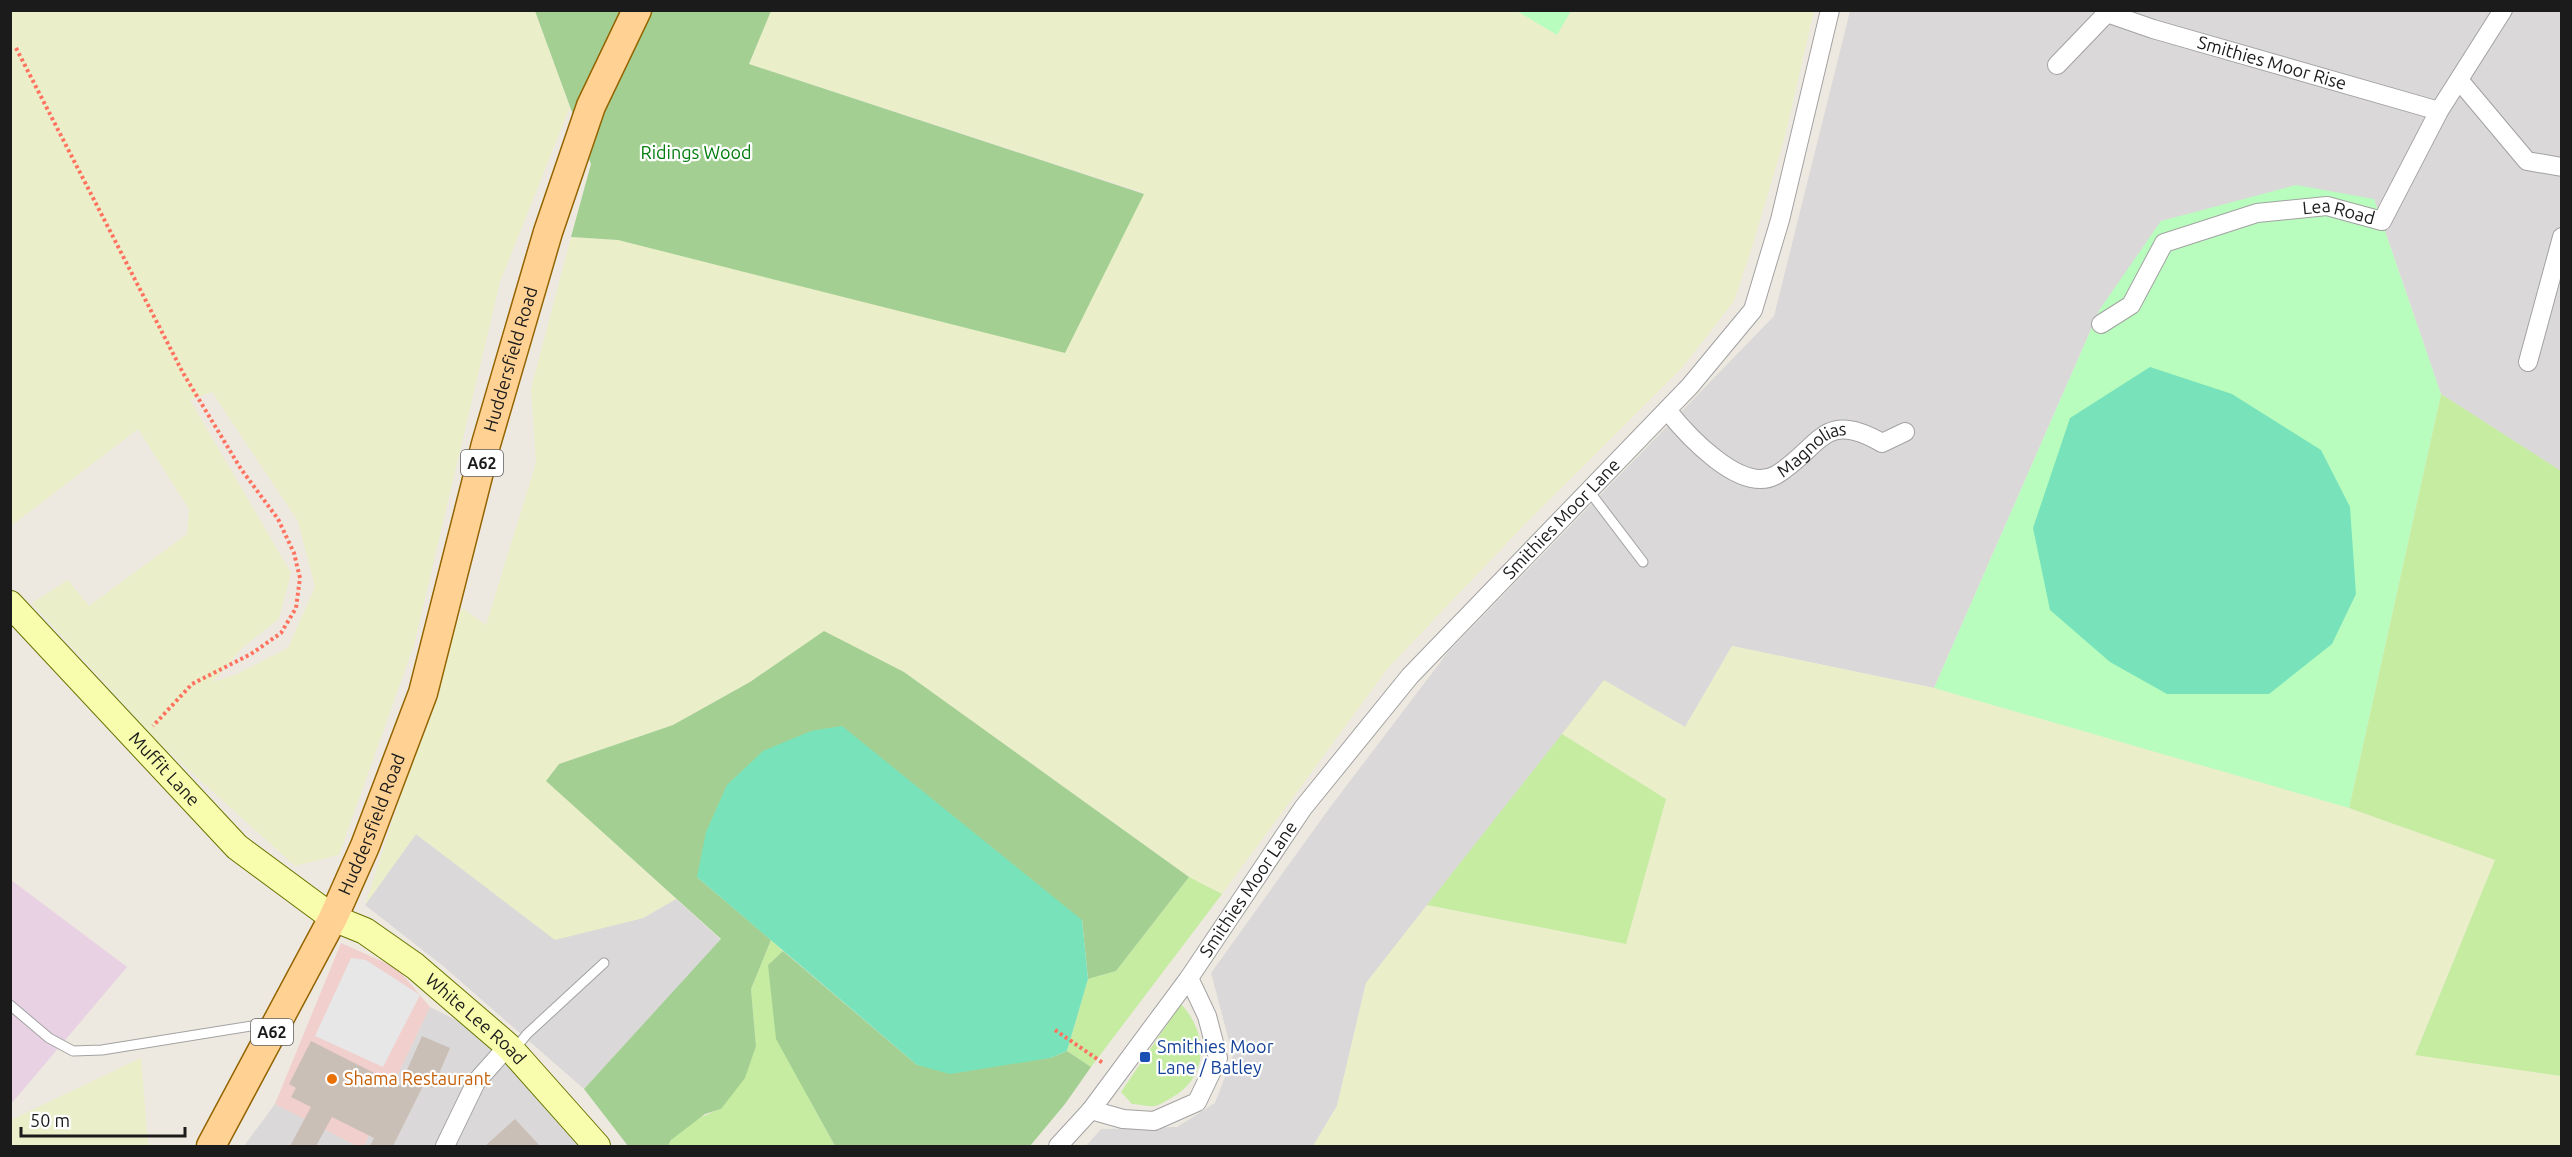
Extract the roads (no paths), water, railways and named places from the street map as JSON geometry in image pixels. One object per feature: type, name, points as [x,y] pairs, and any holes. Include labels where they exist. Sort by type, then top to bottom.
[{"type":"main road","name":"Huddersfield Road","points":[[333,918],[365,846],[423,693],[486,444],[548,232],[591,106],[637,10]]},
{"type":"main road","name":"Muffit Lane","points":[[10,604],[237,847],[333,918]]},
{"type":"main road","name":"A62","points":[[211,1146],[333,918]]},
{"type":"main road","name":"White Lee Road","points":[[333,918],[365,931],[415,966],[511,1049],[597,1146]]},
{"type":"street","name":"Smithies Moor Lane","points":[[1058,1146],[1091,1110],[1189,978],[1303,808],[1410,676],[1690,386],[1753,310],[1780,220],[1830,10]]},
{"type":"street","name":"Lea Road","points":[[2101,324],[2132,305],[2164,243],[2257,213],[2304,208],[2327,206],[2382,221],[2439,111],[2503,10]]},
{"type":"street","points":[[2057,65],[2106,12]]},
{"type":"street","name":"Smithies Moor Rise","points":[[2106,12],[2153,29],[2439,111]]},
{"type":"street","points":[[2459,80],[2527,161],[2562,168]]},
{"type":"street","points":[[2528,362],[2562,237]]},
{"type":"street","name":"Magnolias","points":[[1667,410],[1690,438],[1715,460],[1755,479],[1774,476],[1823,434],[1847,428],[1865,433],[1882,443],[1905,432]]},
{"type":"street","points":[[1091,1110],[1123,1119],[1155,1121],[1197,1102],[1218,1058],[1206,1016],[1189,978]]},
{"type":"street","points":[[446,1146],[476,1082],[511,1049]]},
{"type":"lane","points":[[1589,491],[1643,562]]},
{"type":"lane","points":[[511,1049],[604,963]]},
{"type":"lane","points":[[10,1005],[49,1038],[73,1051],[102,1050],[278,1021]]},
{"type":"place","name":"Smithies Moor Lane / Batley","points":[[1145,1057]]},
{"type":"place","name":"Shama Restaurant","points":[[332,1079]]},
{"type":"park label","name":"Ridings Wood","points":[[696,153]]}]
